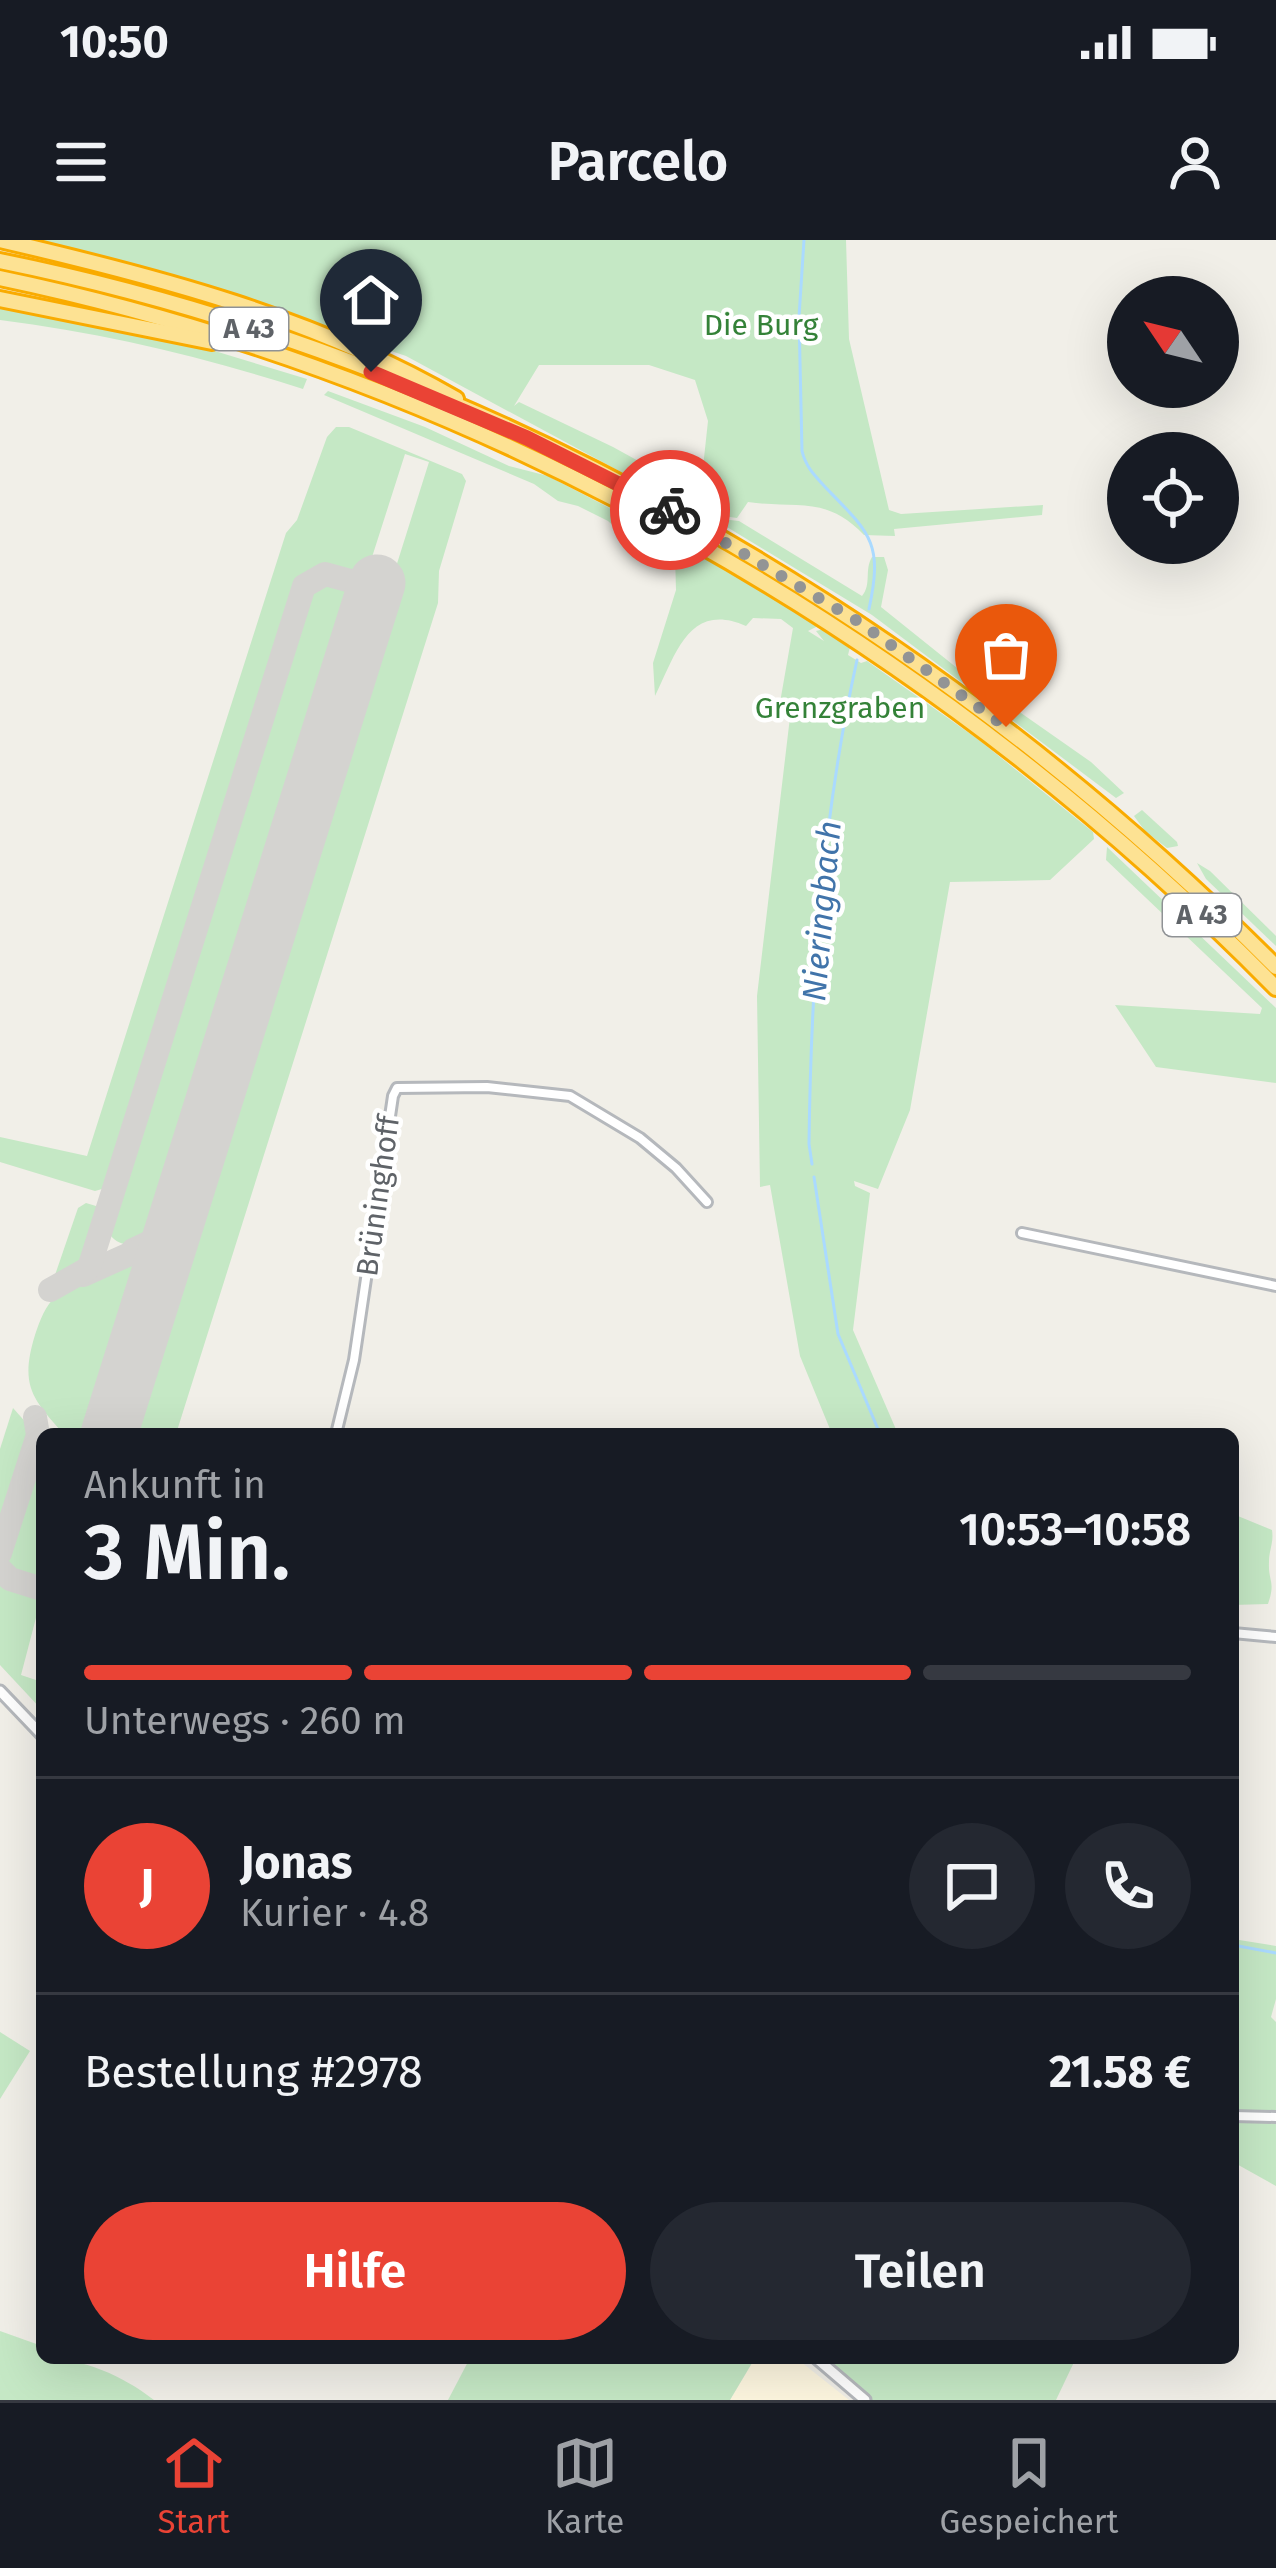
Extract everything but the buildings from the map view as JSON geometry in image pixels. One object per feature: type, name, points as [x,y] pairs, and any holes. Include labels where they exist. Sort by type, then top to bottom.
[{"type":"highway","points":[[0,240],[142,275],[295,326],[397,369],[490,422]]},
{"type":"highway","name":"A 43","points":[[0,261],[243,326],[361,368],[490,422],[676,513],[923,666],[1068,776],[1179,872],[1276,967]]},
{"type":"highway","name":"A 43","points":[[0,278],[169,320],[392,399],[533,460],[764,581],[932,692],[1059,788],[1206,918],[1276,988]]},
{"type":"highway","points":[[0,299],[253,347]]},
{"type":"street","name":"Brüninghoff","points":[[337,1428],[354,1360],[398,1088],[488,1087],[569,1096],[640,1138],[707,1202]]},
{"type":"street","points":[[1022,1233],[1276,1286]]},
{"type":"street","points":[[1239,1634],[1276,1637]]},
{"type":"street","points":[[0,1691],[36,1729]]},
{"type":"street","points":[[1239,2116],[1276,2117]]},
{"type":"street","points":[[826,2364],[865,2400]]},
{"type":"shaded area","points":[[751,2364],[804,2364],[849,2400],[730,2400]]},
{"type":"green space","name":"Die Burg","points":[[30,240],[846,240],[849,339],[889,510],[901,514],[1043,505],[1042,515],[894,529],[895,536],[864,535],[837,514],[810,506],[748,502],[737,518],[695,512],[406,356],[141,267]],"holes":[[[539,365],[649,365],[695,380],[708,421],[700,495],[519,402],[514,406]]]},
{"type":"green space","points":[[0,305],[185,342],[307,379],[303,389],[153,347],[0,320]]},
{"type":"green space","name":"Grenzgraben","points":[[328,391],[425,427],[509,466],[548,476],[704,557],[818,626],[808,631],[824,641],[816,631],[824,629],[850,647],[848,655],[861,663],[867,661],[979,740],[1093,832],[1094,839],[1050,880],[950,882],[910,1110],[878,1189],[854,1181],[870,1193],[853,1330],[895,1428],[830,1428],[800,1356],[770,1185],[760,1187],[757,996],[790,717],[778,714],[793,628],[781,619],[753,618],[746,626],[711,620],[698,626],[678,649],[655,696],[653,663],[676,590],[675,556],[645,548],[637,537],[626,537],[608,521],[558,501],[534,484],[324,395]]},
{"type":"green space","points":[[336,427],[349,427],[462,474],[466,481],[439,571],[438,603],[178,1428],[125,1428],[429,462],[405,454],[365,579],[320,571],[298,588],[109,1187],[95,1191],[0,1162],[0,1137],[87,1156],[286,533],[297,520],[327,437]]},
{"type":"green space","points":[[712,518],[739,521],[862,596],[872,557],[884,557],[888,570],[881,607],[957,668],[1091,762],[1124,793],[1116,798],[872,615]]},
{"type":"green space","points":[[328,579],[351,588],[355,611],[161,1227],[150,1238],[122,1244],[110,1235],[109,1221],[305,597],[313,584]]},
{"type":"green space","points":[[1142,810],[1178,846],[1167,848],[1145,831],[1134,816]]},
{"type":"green space","points":[[1107,847],[1276,1008],[1276,1083],[1156,1067],[1115,1005],[1260,1014],[1262,1008],[1106,860]]},
{"type":"green space","points":[[1197,863],[1276,936],[1276,946],[1206,879]]},
{"type":"green space","points":[[86,1203],[100,1213],[85,1265],[56,1282],[78,1208]]},
{"type":"green space","points":[[115,1264],[135,1265],[145,1279],[98,1428],[59,1428],[36,1400],[29,1378],[35,1335],[46,1309],[78,1281]]},
{"type":"green space","points":[[13,1408],[32,1436],[0,1538],[0,1449]]},
{"type":"green space","points":[[36,1466],[36,1579],[15,1575],[4,1559]]},
{"type":"green space","points":[[1239,1516],[1272,1530],[1268,1604],[1239,1605]]},
{"type":"green space","points":[[0,1582],[36,1593],[36,1618],[21,1675],[36,1680],[36,1704],[0,1665]]},
{"type":"green space","points":[[1239,1940],[1276,1946],[1276,1999],[1271,2017],[1276,2022],[1276,2186],[1239,2165]]},
{"type":"green space","points":[[0,2032],[30,2051],[0,2099]]},
{"type":"green space","points":[[0,2331],[36,2344],[36,2364],[82,2364],[129,2383],[154,2400],[0,2400]]},
{"type":"green space","points":[[467,2364],[751,2364],[730,2400],[448,2400]]},
{"type":"green space","points":[[1073,2364],[1056,2400],[871,2400],[835,2365]]},
{"type":"waterway","name":"Nieringbach","points":[[804,240],[799,317],[802,451],[812,472],[855,518],[870,542],[875,569],[869,609]]},
{"type":"waterway","name":"Nieringbach","points":[[812,1164],[810,1083],[821,900],[835,780],[857,660]]},
{"type":"waterway","name":"Nieringbach","points":[[814,1177],[838,1334],[877,1428]]},
{"type":"waterway","name":"Nieringbach","points":[[1239,1946],[1276,1953]]},
{"type":"taxiway","points":[[50,1290],[89,1268],[304,586],[325,574],[358,583],[366,589],[369,608]]},
{"type":"taxiway","points":[[133,1250],[167,1234],[175,1224]]},
{"type":"taxiway","points":[[83,1275],[141,1249],[157,1259],[158,1276]]},
{"type":"taxiway","points":[[35,1417],[37,1428]]},
{"type":"taxiway","points":[[0,1553],[36,1441]]},
{"type":"taxiway","points":[[0,1569],[10,1579],[36,1587]]},
{"type":"runway","points":[[111,1428],[377,583]]},
{"type":"way so far","points":[[670,510],[859,622],[1006,727]]},
{"type":"route","points":[[371,372],[527,438],[670,510]]}]
